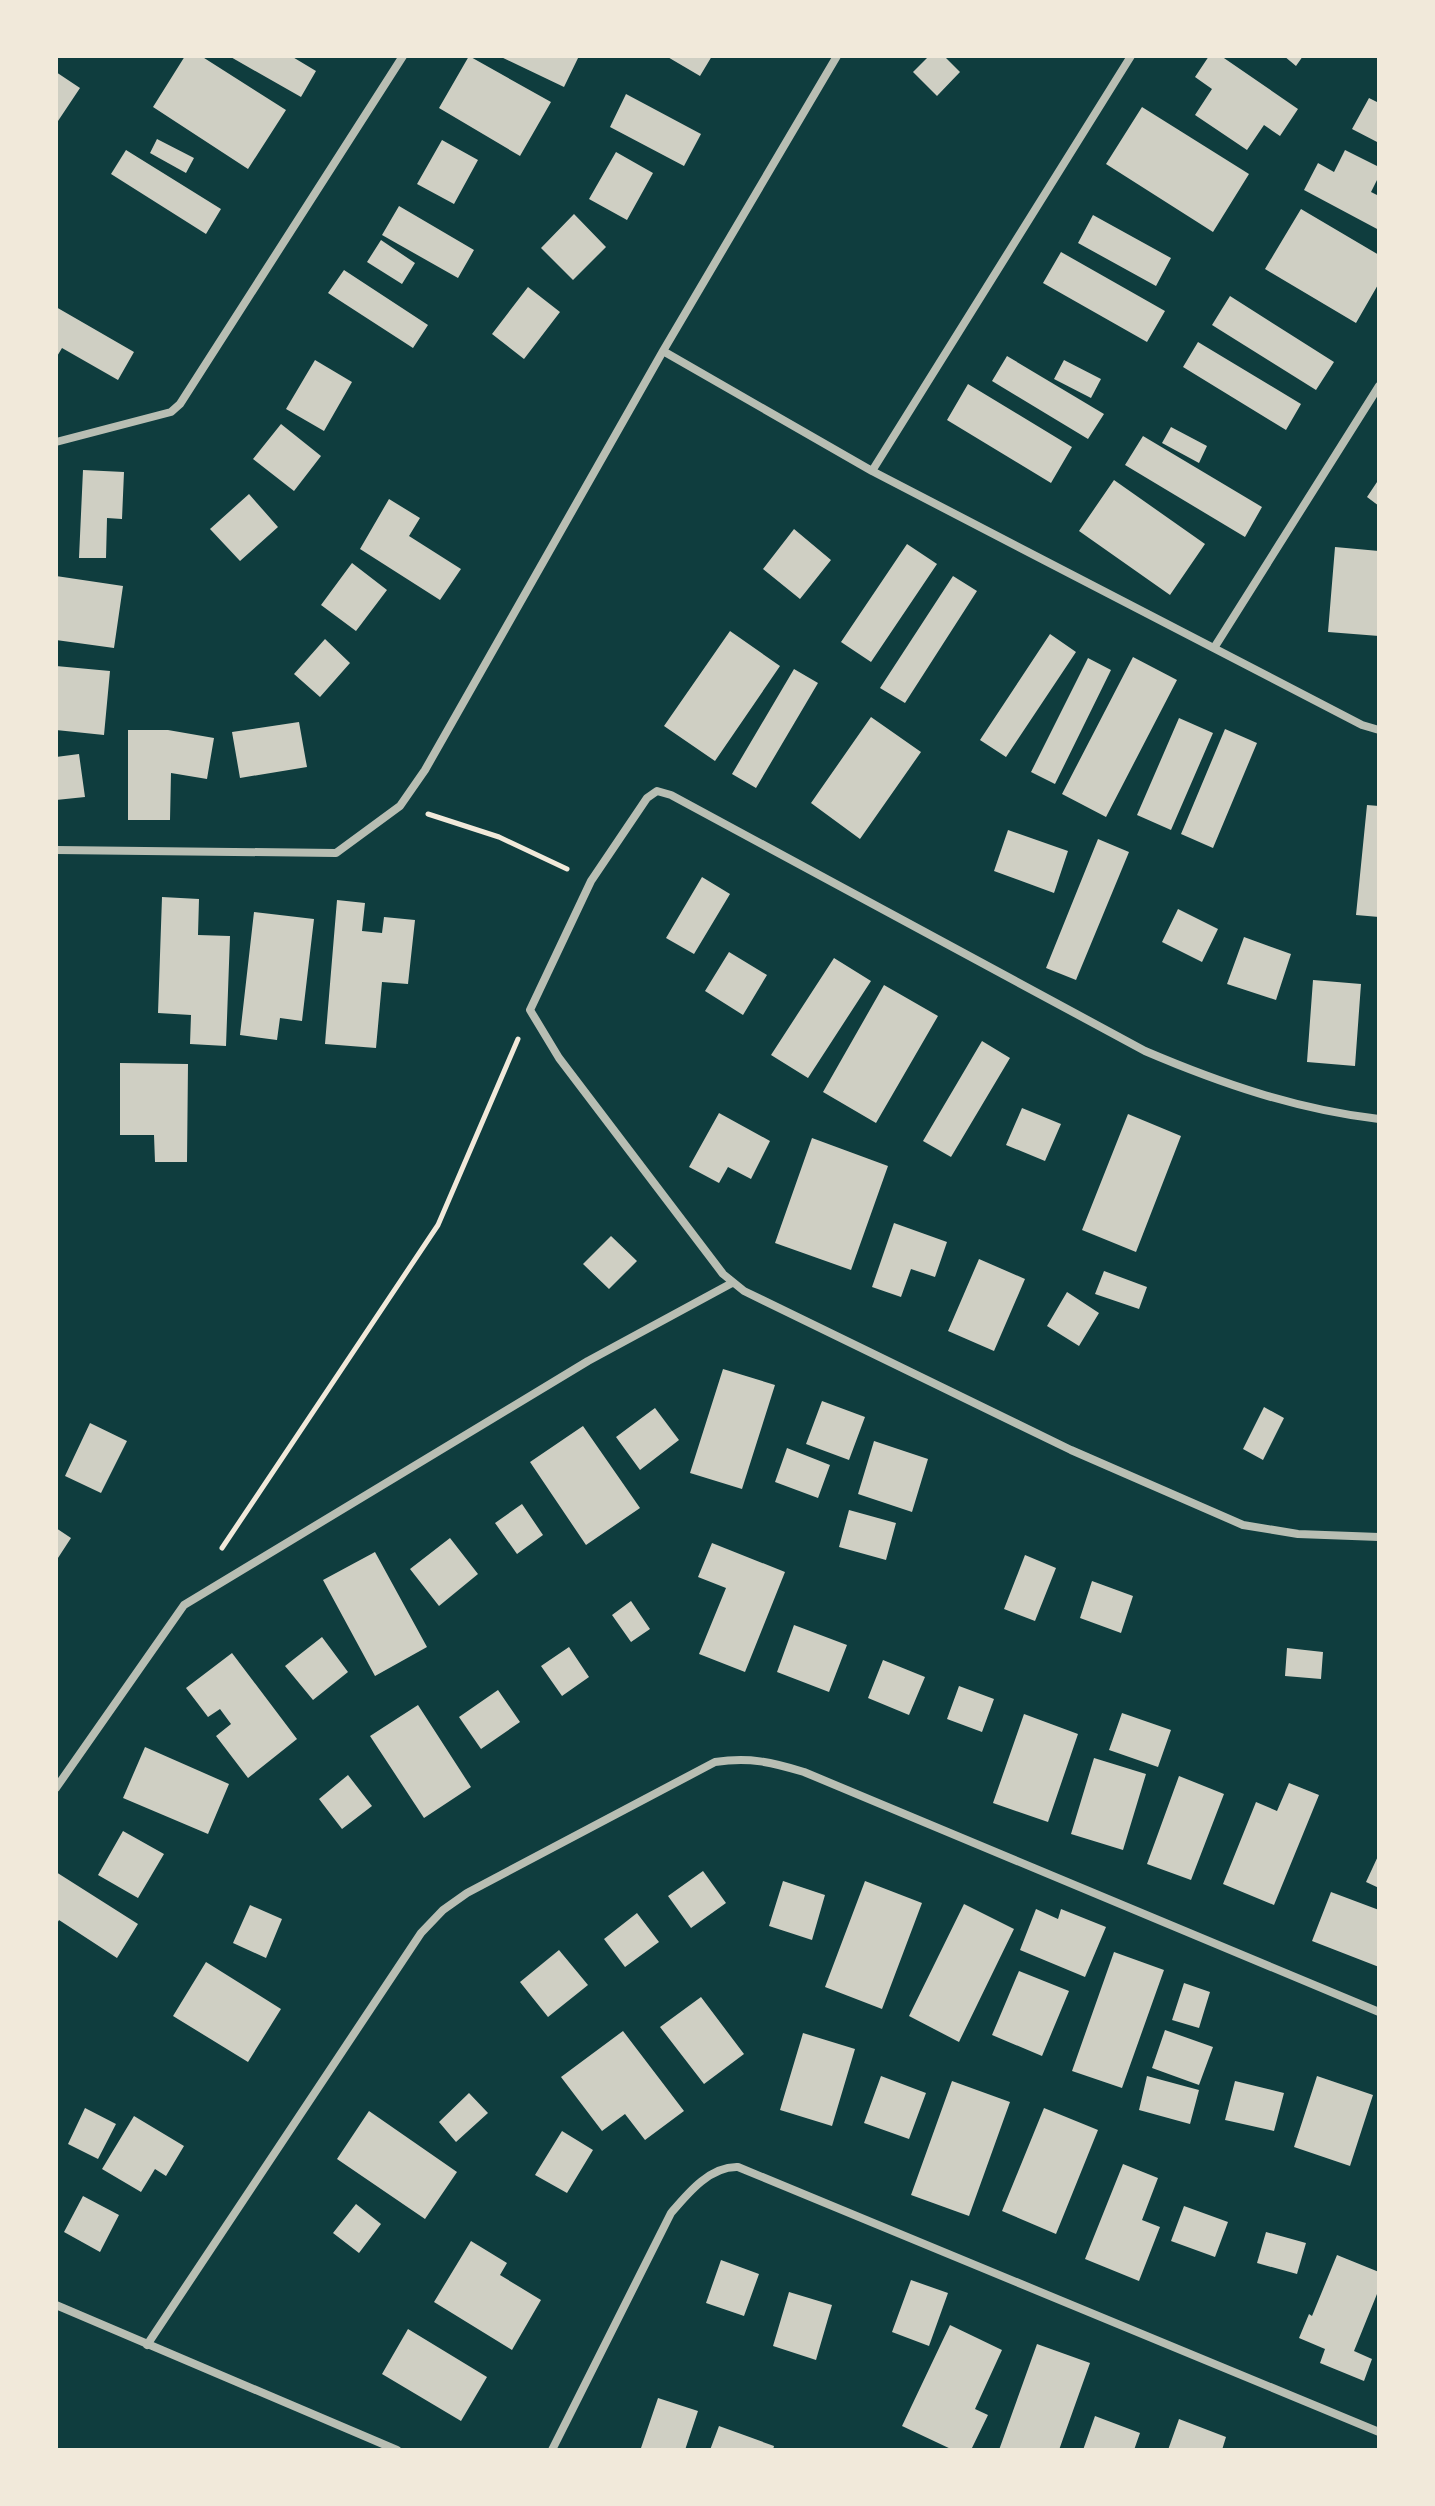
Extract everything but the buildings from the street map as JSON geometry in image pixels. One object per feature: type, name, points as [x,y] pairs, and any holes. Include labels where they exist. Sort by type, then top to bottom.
[{"type":"street","points":[[56,442],[171,412],[177,407],[403,56]]},
{"type":"street","points":[[56,850],[336,853],[400,806],[425,770],[663,351],[837,56]]},
{"type":"street","points":[[872,471],[1131,56]]},
{"type":"street","points":[[663,351],[872,471],[1362,725],[1379,730]]},
{"type":"street","points":[[1214,648],[1379,386]]},
{"type":"street","points":[[1379,1119],[1342,1115],[1258,1094],[1145,1051],[657,791],[647,798],[591,881],[530,1010],[559,1058],[732,1283],[762,1301],[1071,1450],[1243,1525],[1298,1534],[1379,1537]]},
{"type":"street","points":[[56,1788],[184,1605],[588,1361],[732,1283]]},
{"type":"street","points":[[147,2345],[412,1946],[443,1910],[480,1885],[715,1762],[761,1759],[804,1772],[1379,2012]]},
{"type":"street","points":[[552,2450],[671,2213],[697,2185],[728,2167],[738,2167],[1379,2432]]},
{"type":"street","points":[[56,2305],[397,2450]]},
{"type":"path","points":[[400,806],[499,837],[591,881]]},
{"type":"path","points":[[219,1553],[438,1225],[530,1010]]}]
